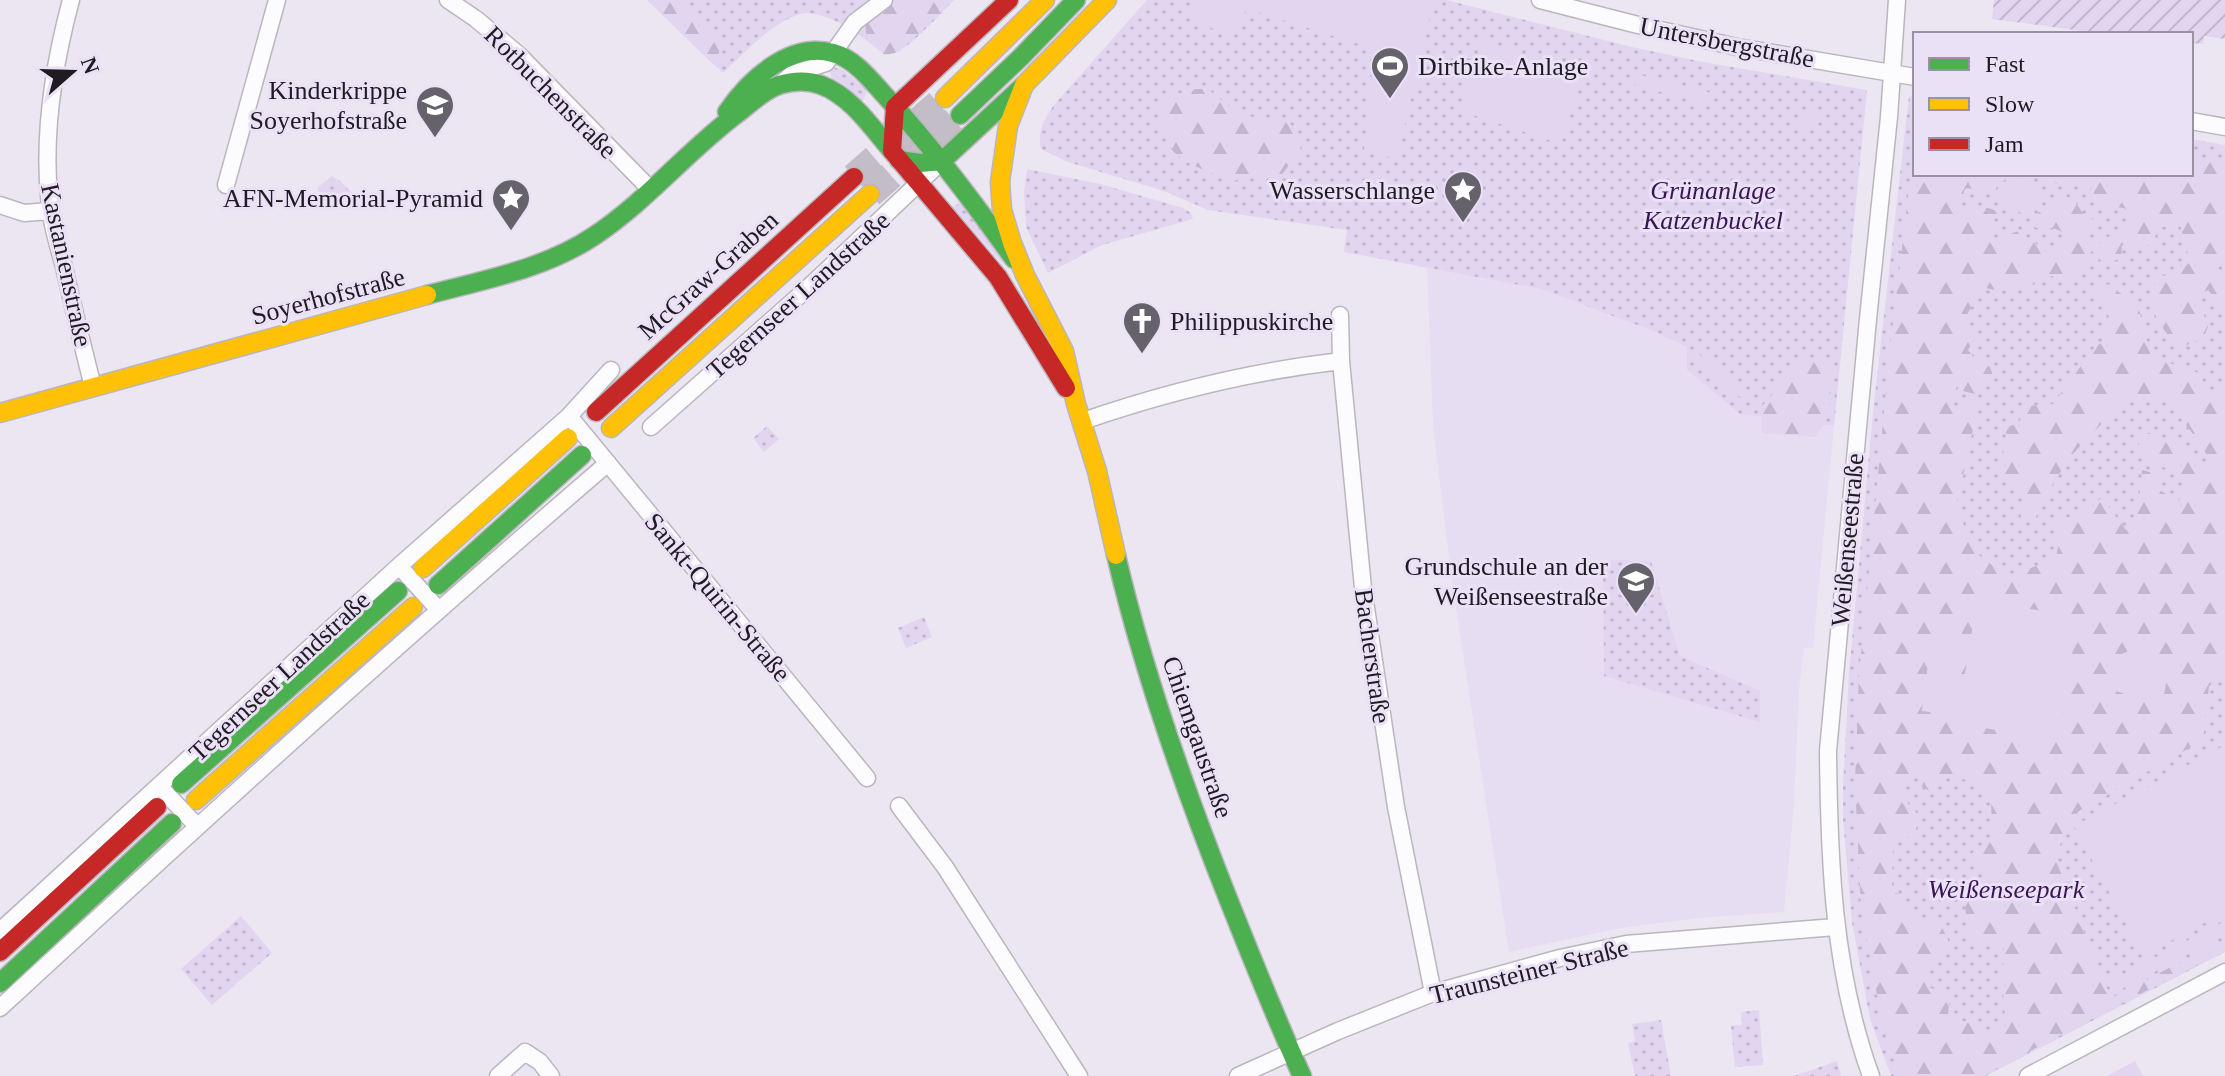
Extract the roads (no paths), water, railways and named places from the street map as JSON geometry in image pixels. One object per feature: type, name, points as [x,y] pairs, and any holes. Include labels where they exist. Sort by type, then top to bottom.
[{"type":"main road","points":[[1009,0],[895,107],[892,130],[895,155],[920,163],[942,161],[1024,85],[1107,0]]},
{"type":"main road","points":[[945,98],[1045,0]]},
{"type":"main road","points":[[960,115],[1076,0]]},
{"type":"main road","points":[[718,127],[737,96],[779,62],[810,51],[833,53]]},
{"type":"main road","name":"Chiemgaustraße","points":[[833,53],[850,62],[895,107],[965,190],[1025,275],[1064,351],[1142,653],[1170,742],[1197,819],[1302,1076]]},
{"type":"main road","name":"Chiemgaustraße","points":[[778,86],[810,82],[836,92],[895,155],[998,277],[1080,412]]},
{"type":"main road","points":[[1024,85],[1008,126],[1000,182],[1002,210],[1025,275]]},
{"type":"main road","points":[[718,127],[778,86]]},
{"type":"main road","name":"Soyerhofstraße","points":[[0,413],[538,264],[567,252],[603,230],[718,127]]},
{"type":"main road","name":"McGraw-Graben","points":[[596,412],[854,177]]},
{"type":"main road","name":"McGraw-Graben","points":[[611,428],[870,194]]},
{"type":"main road","points":[[423,568],[568,438]]},
{"type":"main road","points":[[438,585],[582,455]]},
{"type":"main road","points":[[181,784],[398,591]]},
{"type":"main road","points":[[196,800],[413,607]]},
{"type":"main road","points":[[0,952],[157,807]]},
{"type":"main road","points":[[0,983],[172,823]]},
{"type":"street","name":"Kastanienstraße","points":[[71,0],[59,43],[51,102],[47,150],[50,211],[93,387]]},
{"type":"street","points":[[226,185],[277,0]]},
{"type":"street","name":"Rotbuchenstraße","points":[[448,0],[519,55],[650,189]]},
{"type":"street","points":[[778,86],[792,74],[826,63],[855,22],[884,0]]},
{"type":"street","name":"Untersbergstraße","points":[[1540,0],[1737,47],[1913,77]]},
{"type":"street","name":"Weißenseestraße","points":[[1871,1076],[1849,1003],[1835,927],[1828,751],[1889,117],[1897,0]]},
{"type":"street","points":[[2193,121],[2225,127]]},
{"type":"street","name":"Tegernseer Landstraße","points":[[651,427],[809,287],[942,161]]},
{"type":"street","points":[[0,205],[24,213],[50,211]]},
{"type":"street","name":"Bacherstraße","points":[[1340,315],[1341,361],[1372,654],[1396,807],[1433,993]]},
{"type":"street","points":[[1080,412],[1285,367],[1341,361]]},
{"type":"street","name":"Tegernseer Landstraße","points":[[0,931],[399,566],[569,416],[611,370]]},
{"type":"street","name":"Sankt-Quirin-Straße","points":[[569,416],[867,778]]},
{"type":"street","name":"Tegernseer Landstraße","points":[[0,1008],[438,609],[608,463]]},
{"type":"street","points":[[399,566],[438,609]]},
{"type":"street","points":[[159,786],[197,826]]},
{"type":"street","points":[[899,806],[945,867],[1079,1076]]},
{"type":"street","name":"Traunsteiner Straße","points":[[1238,1076],[1433,993],[1560,958],[1626,944],[1835,927]]},
{"type":"street","points":[[2028,1076],[2225,972]]},
{"type":"street","points":[[498,1076],[525,1052],[540,1062],[551,1076]]},
{"type":"tunnel","points":[[854,177],[945,98]]},
{"type":"tunnel","points":[[870,194],[960,115]]},
{"type":"place","name":"Dirtbike-Anlage","points":[[1390,100]]},
{"type":"place","name":"Kinderkrippe Soyerhofstraße","points":[[435,139]]},
{"type":"place","name":"Wasserschlange","points":[[1463,224]]},
{"type":"place","name":"AFN-Memorial-Pyramid","points":[[511,232]]},
{"type":"place","name":"Philippuskirche","points":[[1142,355]]},
{"type":"place","name":"Grundschule an der Weißenseestraße","points":[[1636,615]]},
{"type":"park label","name":"Grünanlage Katzenbuckel","points":[[1713,205]]},
{"type":"park label","name":"Weißenseepark","points":[[2006,889]]}]
